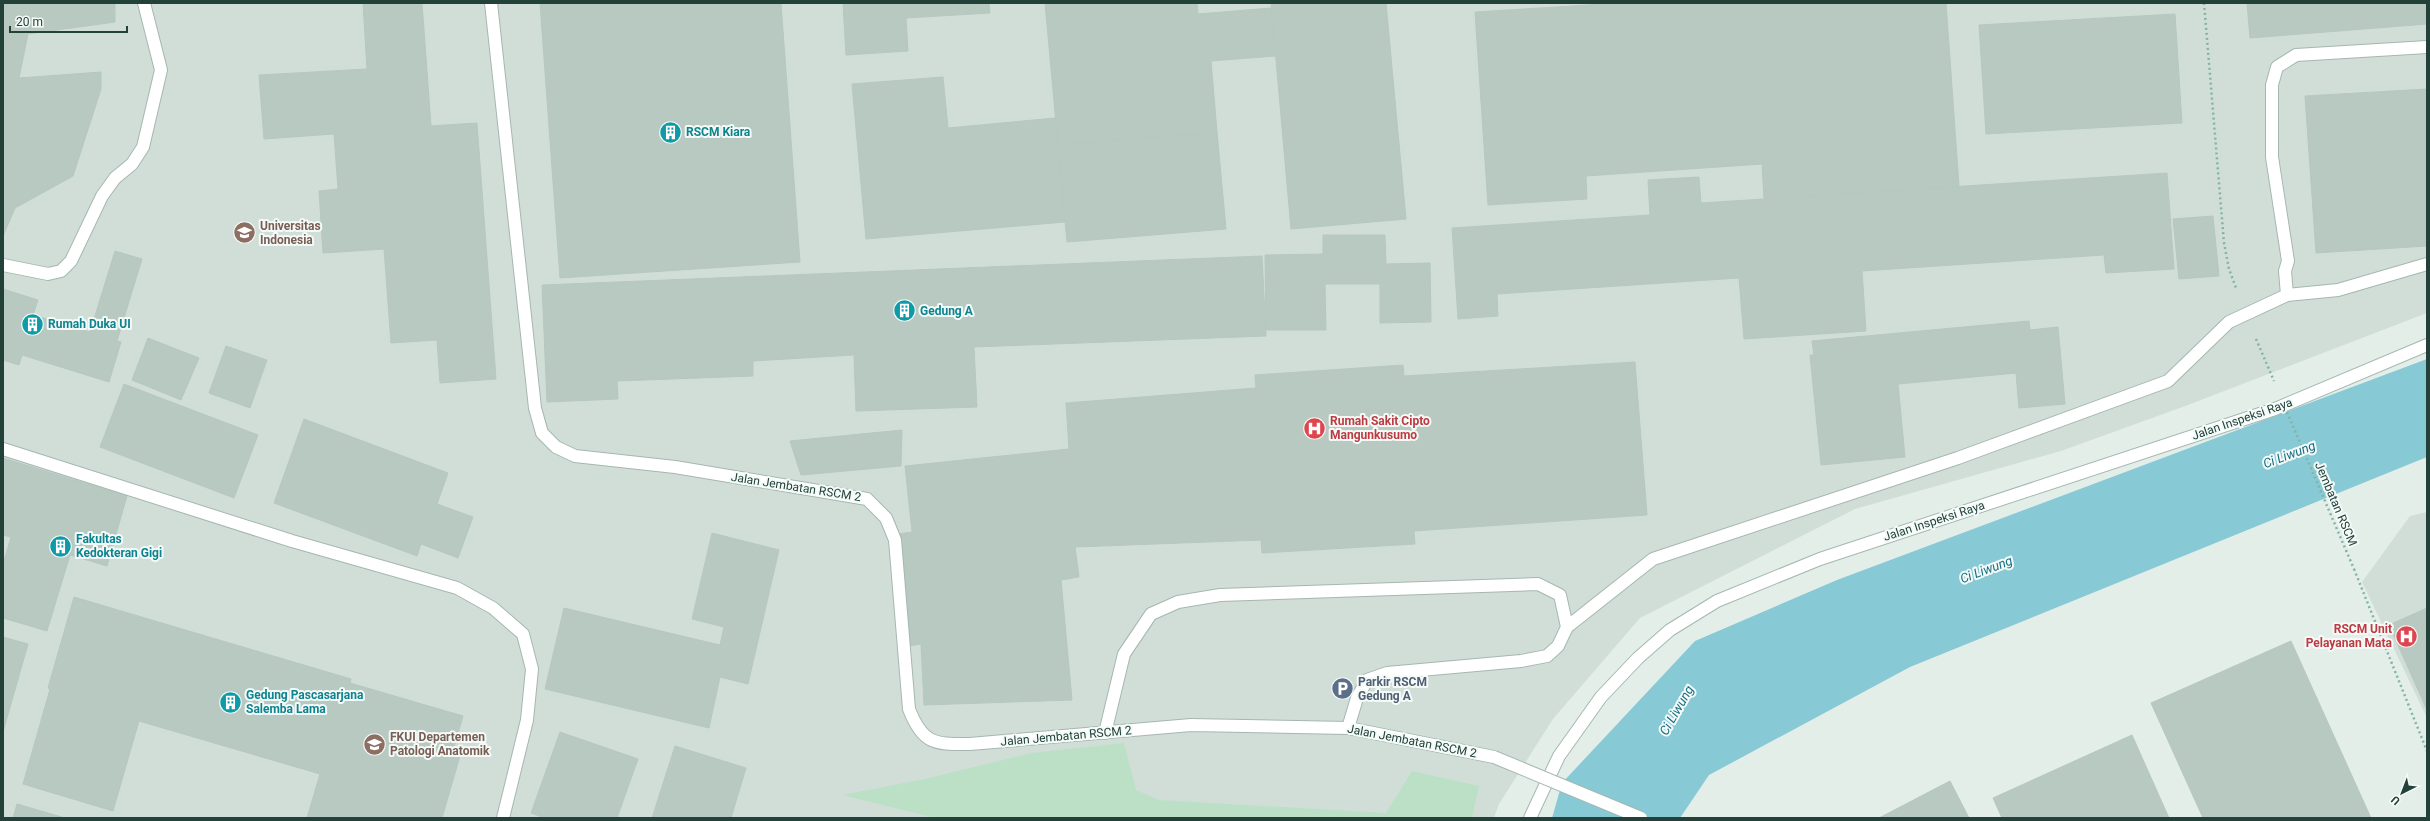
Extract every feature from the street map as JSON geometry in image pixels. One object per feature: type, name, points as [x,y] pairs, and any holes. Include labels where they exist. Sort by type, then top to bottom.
[{"type":"street","points":[[3,265],[48,274],[62,271],[71,261],[102,196],[115,178],[132,164],[143,148],[161,70],[144,3]]},
{"type":"street","name":"Jalan Jembatan RSCM 2","points":[[491,3],[535,408],[542,433],[556,447],[576,456],[675,467],[867,499],[886,518],[895,540],[910,709],[915,725],[925,738],[937,744],[970,744],[1192,725],[1348,728],[1494,757],[1641,818]]},
{"type":"street","points":[[2287,294],[2285,271],[2288,261],[2272,157],[2272,85],[2277,67],[2296,55],[2427,47]]},
{"type":"street","points":[[1348,728],[1358,698],[1367,680],[1386,673],[1521,662],[1547,656],[1558,646],[1567,627],[1653,559],[1950,460],[2168,381],[2229,322],[2287,294],[2338,290],[2427,264]]},
{"type":"street","name":"Jalan Inspeksi Raya","points":[[1530,818],[1559,756],[1601,697],[1638,658],[1670,630],[1717,601],[1820,559],[2275,409],[2427,345]]},
{"type":"street","points":[[3,449],[292,541],[457,588],[493,608],[523,634],[532,669],[527,720],[503,818]]},
{"type":"street","points":[[1105,733],[1124,654],[1151,614],[1178,602],[1220,595],[1538,584],[1560,596],[1567,627]]},
{"type":"path","points":[[2204,3],[2224,243],[2229,269],[2245,313],[2274,382]]},
{"type":"path","name":"Jembatan RSCM","points":[[2280,396],[2354,569],[2427,752]]},
{"type":"shaded area","name":"Rumah Sakit Cipto Mangunkusumo","points":[[3,3],[2427,3],[2427,313],[2188,405],[2061,451],[1855,509],[1640,618],[1553,719],[1499,804],[1494,818],[3,818]]},
{"type":"shaded area","name":"RSCM Unit Pelayanan Mata","points":[[2427,512],[2427,718],[2362,582],[2410,516]]},
{"type":"green space","points":[[1124,743],[1136,790],[1159,800],[1386,813],[1412,771],[1479,786],[1472,818],[935,818],[842,795],[925,779],[1031,753]]},
{"type":"water","name":"Ci Liwung","points":[[2427,359],[2427,457],[1910,667],[1709,775],[1680,818],[1552,818],[1562,783],[1695,641],[1837,580]]},
{"type":"building","points":[[3,3],[115,3],[115,22],[28,34],[19,78],[101,72],[101,89],[73,176],[15,208],[3,236]]},
{"type":"building","points":[[363,3],[422,3],[431,126],[477,123],[496,379],[440,383],[437,340],[391,343],[384,249],[323,253],[319,191],[338,189],[334,134],[264,139],[259,75],[367,69]]},
{"type":"building","name":"RSCM Kiara","points":[[540,3],[781,3],[800,262],[560,278]]},
{"type":"building","points":[[843,3],[989,3],[990,13],[906,18],[908,51],[846,55]]},
{"type":"building","points":[[1045,3],[1197,3],[1198,14],[1271,8],[1275,56],[1211,61],[1217,132],[1058,145]]},
{"type":"building","points":[[1271,3],[1386,3],[1406,219],[1291,229]]},
{"type":"building","points":[[1620,3],[1946,3],[1959,186],[1764,199],[1762,164],[1586,176],[1587,199],[1488,205],[1475,12]]},
{"type":"building","points":[[2247,3],[2427,3],[2427,24],[2250,38]]},
{"type":"building","points":[[2175,14],[2182,123],[1986,134],[1979,25]]},
{"type":"building","points":[[943,77],[948,128],[1055,118],[1065,222],[866,239],[852,84]]},
{"type":"building","points":[[2427,89],[2427,246],[2316,253],[2305,96]]},
{"type":"building","points":[[1217,132],[1226,229],[1067,242],[1058,145]]},
{"type":"building","points":[[2167,173],[2174,269],[2106,273],[2104,255],[1862,271],[1866,331],[1744,339],[1739,278],[1497,294],[1498,316],[1458,319],[1452,228],[1650,215],[1648,180],[1699,177],[1701,203]]},
{"type":"building","points":[[2213,216],[2219,276],[2179,279],[2173,219]]},
{"type":"building","points":[[1323,235],[1385,235],[1386,264],[1430,263],[1431,322],[1380,323],[1380,284],[1325,284],[1326,330],[1266,330],[1265,255],[1323,254]]},
{"type":"building","name":"Rumah Duka UI","points":[[115,251],[142,259],[117,341],[121,342],[109,382],[22,355],[19,365],[3,360],[3,289],[38,300],[33,315],[90,332]]},
{"type":"building","name":"Gedung A","points":[[1262,256],[1266,336],[974,347],[977,407],[856,411],[854,355],[753,361],[753,376],[617,381],[618,399],[547,402],[542,285]]},
{"type":"building","points":[[2029,321],[2030,330],[2058,327],[2065,404],[2019,408],[2016,373],[1898,384],[1905,457],[1821,465],[1810,355],[1814,355],[1812,341]]},
{"type":"building","points":[[148,338],[199,358],[181,400],[132,380]]},
{"type":"building","points":[[226,346],[267,360],[250,408],[209,393]]},
{"type":"building","points":[[1635,362],[1647,515],[1414,531],[1415,544],[1262,553],[1261,540],[1075,547],[1079,577],[1061,580],[1072,700],[924,705],[921,644],[908,646],[898,534],[912,532],[905,466],[1069,449],[1066,403],[1256,388],[1255,375],[1403,365],[1404,376]]},
{"type":"building","points":[[124,384],[258,435],[234,498],[100,447]]},
{"type":"building","points":[[304,419],[448,473],[437,504],[473,517],[458,558],[421,544],[417,556],[274,503]]},
{"type":"building","points":[[902,430],[901,466],[801,475],[790,441]]},
{"type":"building","name":"Fakultas Kedokteran Gigi","points":[[3,458],[127,496],[107,566],[70,555],[47,631],[3,618],[3,564],[11,537],[3,535]]},
{"type":"building","points":[[712,533],[779,550],[748,684],[720,677],[709,728],[545,689],[564,608],[720,645],[724,627],[692,619]]},
{"type":"building","name":"Gedung Pascasarjana Salemba Lama","points":[[74,597],[351,679],[350,683],[463,716],[454,747],[462,749],[442,818],[307,818],[320,774],[139,721],[113,811],[23,784]]},
{"type":"building","points":[[2427,608],[2427,710],[2389,625]]},
{"type":"building","points":[[3,637],[28,644],[3,732]]},
{"type":"building","points":[[2291,641],[2371,818],[2203,818],[2151,703]]},
{"type":"building","points":[[560,732],[638,759],[617,818],[545,818],[531,813]]},
{"type":"building","points":[[2132,735],[2169,818],[2002,818],[1993,798]]},
{"type":"building","points":[[675,746],[746,768],[731,818],[652,818]]},
{"type":"building","points":[[1950,781],[1969,818],[1879,818]]},
{"type":"building","points":[[17,804],[65,818],[13,818]]},
{"type":"place","name":"RSCM Kiara","points":[[670,132]]},
{"type":"place","name":"Universitas Indonesia","points":[[245,233]]},
{"type":"place","name":"Gedung A","points":[[904,311]]},
{"type":"place","name":"Rumah Duka UI","points":[[32,324]]},
{"type":"place","name":"Rumah Sakit Cipto Mangunkusumo","points":[[1314,428]]},
{"type":"place","name":"Fakultas Kedokteran Gigi","points":[[61,546]]},
{"type":"place","name":"RSCM Unit Pelayanan Mata","points":[[2407,636]]},
{"type":"place","name":"Parkir RSCM Gedung A","points":[[1342,689]]},
{"type":"place","name":"Gedung Pascasarjana Salemba Lama","points":[[231,702]]},
{"type":"place","name":"FKUI Departemen Patologi Anatomik","points":[[374,744]]}]
